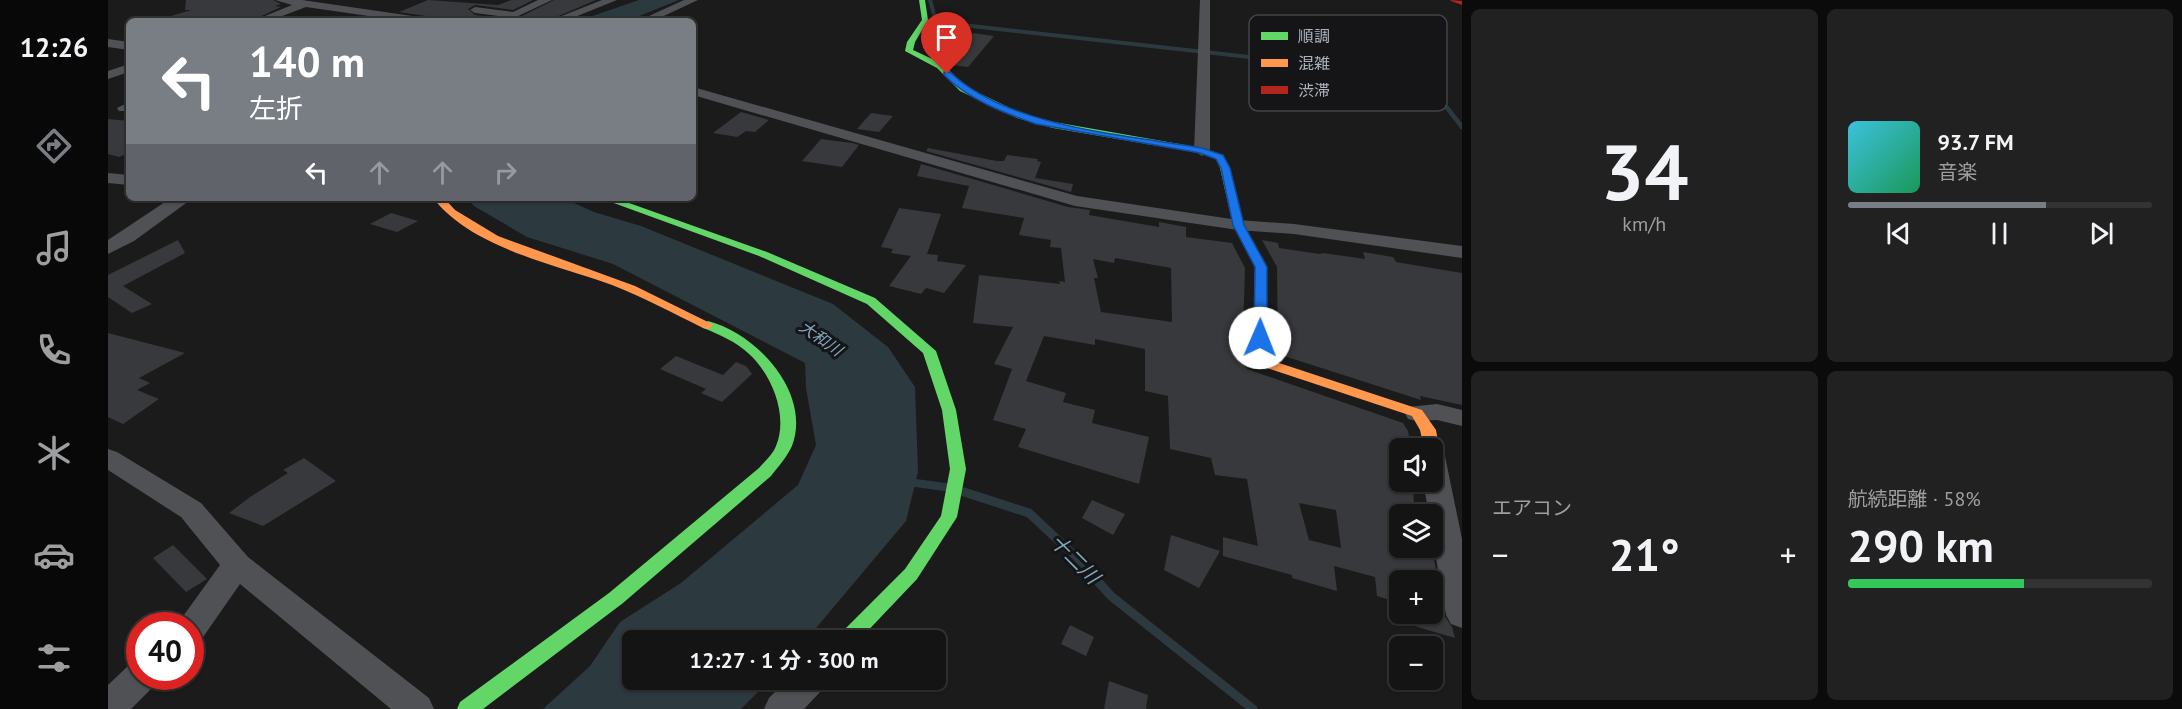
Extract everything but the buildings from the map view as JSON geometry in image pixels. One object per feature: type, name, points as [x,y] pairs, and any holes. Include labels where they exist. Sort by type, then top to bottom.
[{"type":"street","points":[[280,0],[405,18]]},
{"type":"street","points":[[486,0],[471,13],[514,15],[547,0]]},
{"type":"street","points":[[563,18],[612,0]]},
{"type":"street","points":[[652,18],[693,0]]},
{"type":"street","points":[[922,0],[926,19],[912,40],[909,51],[940,66],[963,89],[1020,116],[1040,122],[1202,151],[1220,157],[1226,168],[1239,225],[1261,267],[1260,361],[1418,413],[1437,412],[1462,418]]},
{"type":"street","points":[[1202,151],[1205,0]]},
{"type":"street","points":[[1453,0],[1462,3]]},
{"type":"street","points":[[570,1],[599,5]]},
{"type":"street","points":[[267,18],[305,4]]},
{"type":"street","points":[[108,43],[126,46]]},
{"type":"street","points":[[108,75],[126,69]]},
{"type":"street","points":[[696,91],[1075,201],[1239,225],[1294,229],[1462,252]]},
{"type":"street","points":[[108,178],[126,180]]},
{"type":"street","points":[[108,248],[122,241],[177,201]]},
{"type":"street","points":[[440,201],[445,209],[478,230],[531,253],[621,285],[715,328],[753,350],[784,398],[790,424],[784,447],[765,472],[616,598],[467,709]]},
{"type":"street","points":[[612,201],[763,254],[871,301],[929,351],[949,410],[958,469],[949,516],[910,574],[857,630]]},
{"type":"street","points":[[1418,413],[1428,430],[1429,438]]},
{"type":"street","points":[[108,458],[191,510],[237,565],[417,709]]},
{"type":"street","points":[[1439,492],[1462,615]]},
{"type":"street","points":[[203,612],[237,565]]},
{"type":"street","points":[[108,708],[127,690]]},
{"type":"street","points":[[781,709],[800,690]]},
{"type":"water","points":[[639,0],[679,0],[634,18],[587,18]]},
{"type":"water","name":"大和川","points":[[469,201],[570,201],[594,212],[641,226],[833,304],[888,347],[915,387],[918,472],[906,521],[814,630],[622,630],[622,690],[760,690],[741,709],[543,709],[590,666],[620,622],[681,583],[798,485],[816,445],[806,388],[805,363],[613,264],[527,237]]},
{"type":"waterway","points":[[930,0],[936,22],[1249,57]]},
{"type":"waterway","points":[[1447,108],[1462,127]]},
{"type":"waterway","name":"十二川","points":[[908,482],[945,487]]},
{"type":"waterway","name":"十二川","points":[[964,492],[1029,513],[1076,557],[1111,596],[1253,709]]},
{"type":"traffic: fast","points":[[922,0],[925,20],[911,42],[909,51],[940,66],[963,89],[1020,116],[1053,125],[1202,151],[1220,157],[1225,168],[1238,225],[1261,267],[1260,341]]},
{"type":"traffic: fast","points":[[613,201],[763,254],[871,301],[929,351],[949,410],[958,469],[949,517],[911,574],[857,630]]},
{"type":"traffic: fast","points":[[467,709],[616,598],[765,472],[780,453],[784,446],[788,421],[782,394],[776,381],[753,350],[737,339],[708,325]]},
{"type":"traffic: slow","points":[[441,201],[451,213],[495,238],[521,250],[619,284],[708,325]]},
{"type":"traffic: slow","points":[[1260,341],[1260,361],[1417,413],[1428,430],[1429,438]]},
{"type":"traffic: jam","points":[[1453,0],[1462,3]]},
{"type":"route","points":[[947,74],[963,89],[1020,116],[1053,125],[1202,151],[1220,157],[1226,168],[1239,225],[1261,267],[1260,338]]}]
